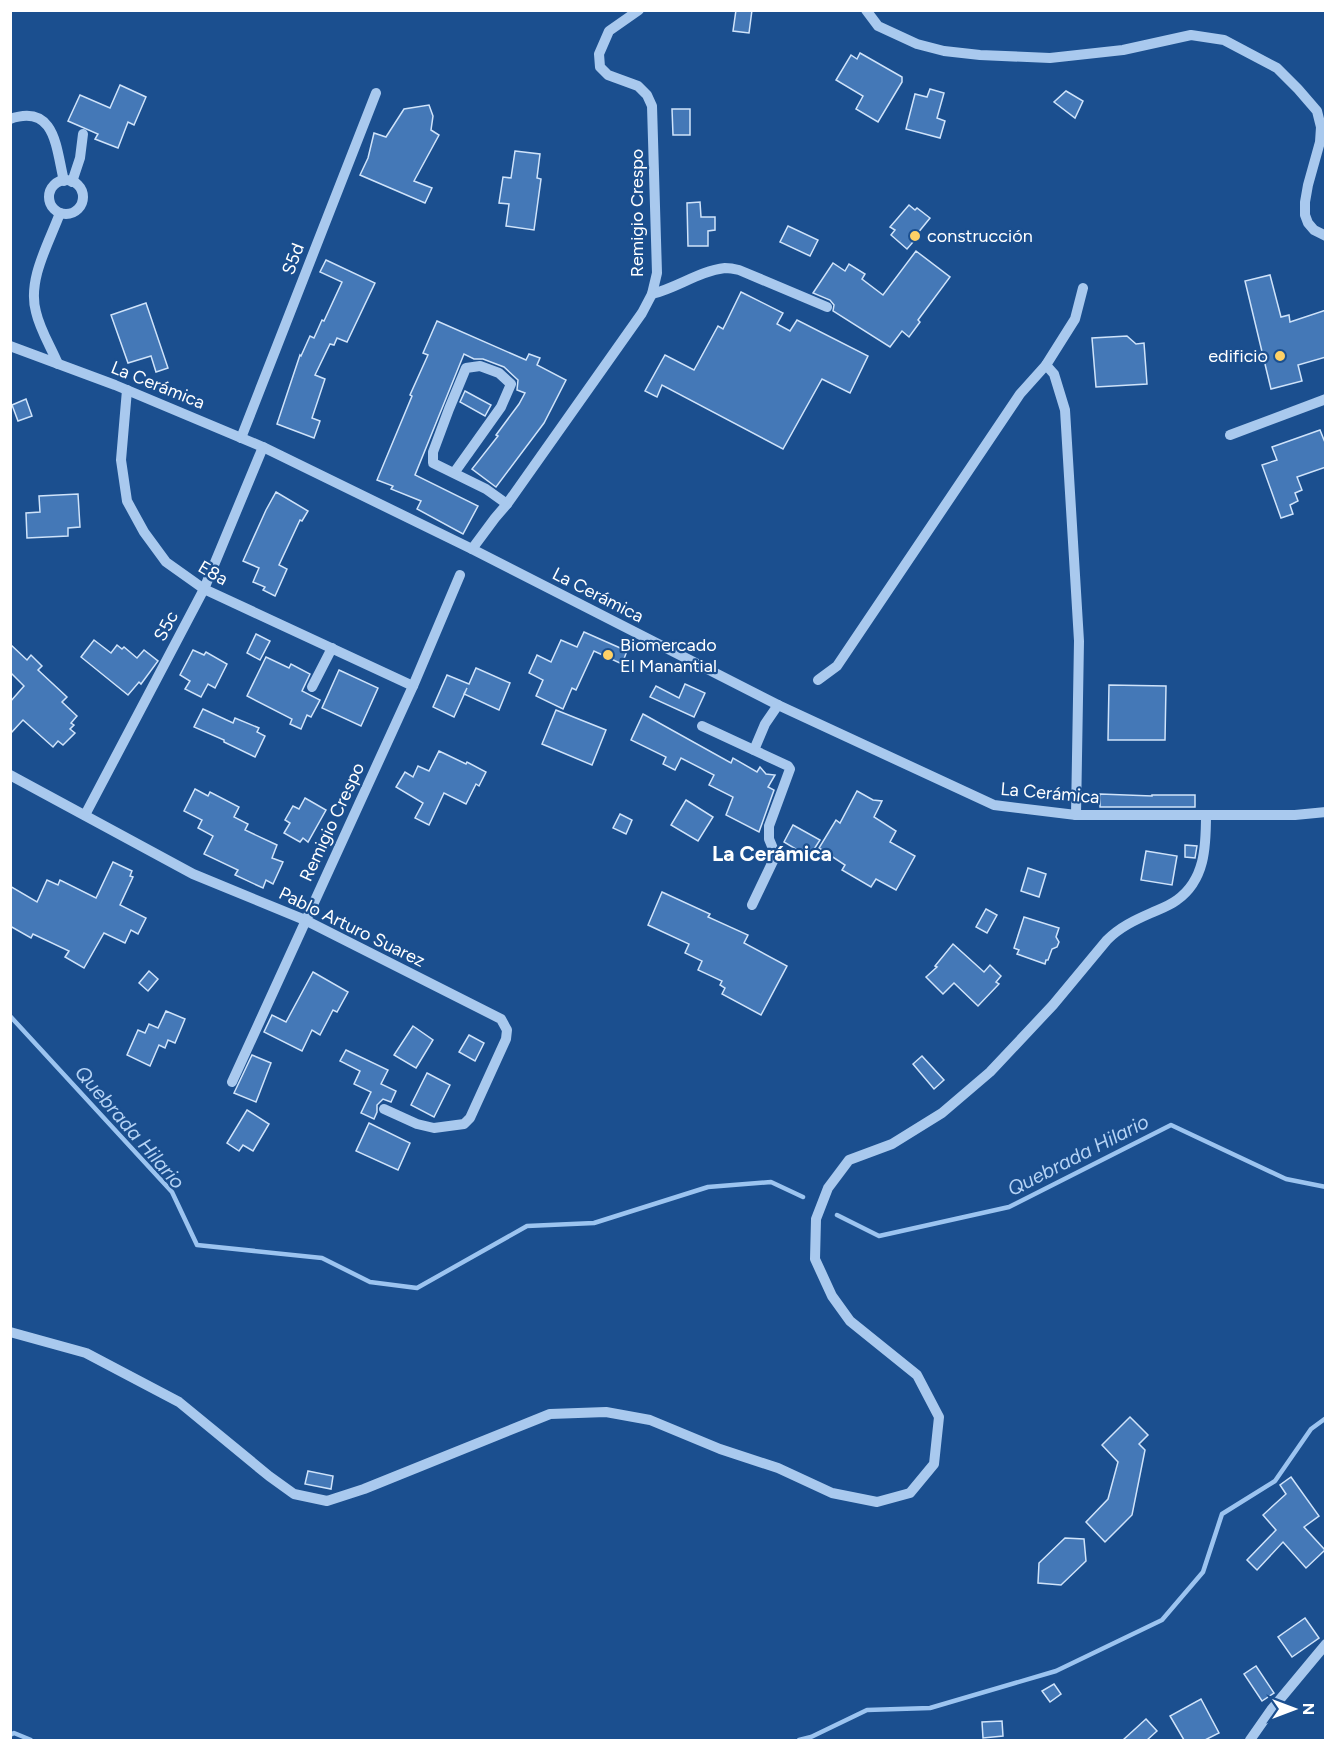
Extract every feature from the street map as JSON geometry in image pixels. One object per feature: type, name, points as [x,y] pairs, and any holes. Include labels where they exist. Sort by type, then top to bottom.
[{"type":"street","name":"Remigio Crespo","points":[[472,549],[507,504],[642,313],[652,294],[657,273],[652,106],[647,95],[638,86],[608,75],[600,67],[599,54],[609,31],[639,10]]},
{"type":"street","points":[[866,10],[878,26],[917,44],[944,51],[980,55],[1050,58],[1123,50],[1191,35],[1224,40],[1277,68],[1317,111],[1321,127],[1320,142],[1308,185],[1305,215],[1310,226],[1326,236]]},
{"type":"street","name":"S5d","points":[[241,438],[376,93]]},
{"type":"street","points":[[10,119],[33,115],[43,120],[51,130],[68,181],[78,186],[81,191],[82,202],[76,211],[60,213],[52,206],[49,196],[54,186],[68,181],[80,158],[83,134]]},
{"type":"street","points":[[58,364],[40,324],[33,297],[34,282],[60,213]]},
{"type":"street","points":[[652,294],[725,268],[739,270],[827,307]]},
{"type":"street","points":[[818,680],[837,666],[1020,394],[1046,365],[1075,319],[1083,288]]},
{"type":"street","name":"La Cerámica","points":[[10,346],[127,390],[263,447],[472,549],[778,705],[994,806],[1076,815],[1295,815],[1326,812]]},
{"type":"street","points":[[1046,365],[1054,374],[1065,410],[1079,641],[1076,815]]},
{"type":"street","points":[[454,473],[501,407],[511,384],[499,373],[480,366],[466,369],[448,409],[433,452],[433,463],[486,489],[507,504]]},
{"type":"street","name":"E8a","points":[[127,390],[121,460],[127,501],[144,532],[166,562],[204,589],[413,686]]},
{"type":"street","points":[[1230,435],[1326,399]]},
{"type":"street","name":"S5c","points":[[85,815],[204,589],[263,447]]},
{"type":"street","name":"Remigio Crespo","points":[[232,1082],[413,686],[460,575]]},
{"type":"street","points":[[312,687],[332,648]]},
{"type":"street","points":[[754,750],[765,724],[778,705]]},
{"type":"street","points":[[702,726],[788,766],[790,769],[769,826],[769,839],[774,851],[773,861],[752,905]]},
{"type":"street","name":"Pablo Arturo Suarez","points":[[10,775],[193,874],[305,921],[501,1019],[507,1030],[506,1039],[470,1118],[464,1124],[434,1128],[417,1124],[384,1109]]},
{"type":"street","points":[[10,1332],[86,1353],[179,1402],[268,1476],[294,1494],[327,1500],[364,1489],[550,1414],[606,1412],[650,1420],[720,1449],[778,1468],[832,1493],[877,1502],[910,1493],[934,1464],[939,1418],[917,1375],[850,1321],[832,1296],[815,1259],[816,1219],[828,1188],[849,1160],[892,1143],[942,1113],[990,1072],[1053,1005],[1116,931],[1174,902],[1186,893],[1195,881],[1205,850],[1206,815]]},
{"type":"street","points":[[1250,1740],[1271,1710],[1326,1644]]},
{"type":"building","points":[[736,10],[752,10],[749,33],[733,31]]},
{"type":"building","points":[[860,53],[902,77],[902,82],[878,122],[856,109],[863,96],[836,80],[851,55],[857,59]]},
{"type":"building","points":[[120,85],[146,97],[134,125],[128,122],[118,148],[95,139],[98,134],[68,121],[80,95],[110,108]]},
{"type":"building","points":[[930,89],[944,93],[937,118],[945,121],[940,138],[906,129],[915,94],[927,97]]},
{"type":"building","points":[[1066,91],[1083,101],[1075,118],[1054,102]]},
{"type":"building","points":[[429,105],[433,116],[431,130],[439,135],[414,181],[432,188],[425,203],[360,175],[368,158],[374,133],[386,137],[404,109]]},
{"type":"building","points":[[672,109],[690,109],[690,135],[673,135]]},
{"type":"building","points":[[515,151],[540,154],[537,178],[541,179],[534,230],[506,226],[509,204],[499,203],[503,177],[511,178]]},
{"type":"building","points":[[700,202],[701,217],[715,217],[715,230],[708,231],[708,246],[688,246],[687,203]]},
{"type":"building","points":[[909,205],[930,218],[907,249],[891,235],[895,230],[890,227]]},
{"type":"building","points":[[788,226],[818,240],[810,256],[780,242]]},
{"type":"building","points":[[916,251],[950,277],[918,320],[920,322],[909,337],[902,331],[890,347],[833,311],[834,305],[830,300],[813,293],[833,263],[845,271],[849,264],[865,274],[862,279],[883,295]]},
{"type":"building","points":[[326,260],[375,283],[347,342],[337,338],[334,345],[330,344],[315,375],[325,379],[312,418],[320,421],[314,438],[277,424],[300,355],[310,336],[314,338],[322,320],[324,321],[342,282],[320,272]]},
{"type":"building","name":"edificio","points":[[1270,275],[1281,317],[1289,315],[1290,322],[1326,310],[1326,357],[1298,365],[1302,381],[1271,389],[1245,281]]},
{"type":"building","points":[[741,292],[783,313],[777,324],[790,331],[797,320],[868,356],[850,393],[822,379],[783,449],[662,385],[657,397],[645,391],[665,355],[694,370],[718,326],[723,329]]},
{"type":"building","points":[[146,303],[168,368],[156,372],[151,356],[128,363],[111,315]]},
{"type":"building","points":[[437,321],[526,360],[529,354],[540,358],[537,365],[566,380],[544,423],[496,487],[472,469],[498,436],[496,435],[525,393],[517,390],[518,380],[504,367],[464,354],[415,475],[478,506],[463,534],[417,509],[421,501],[391,489],[393,486],[377,480],[428,355],[423,353]]},
{"type":"building","points":[[1127,336],[1136,344],[1144,343],[1147,384],[1096,387],[1092,338]]},
{"type":"building","points":[[465,391],[491,405],[485,416],[460,402]]},
{"type":"building","points":[[26,399],[32,416],[18,421],[12,405]]},
{"type":"building","points":[[1320,430],[1326,445],[1326,467],[1297,477],[1302,490],[1295,493],[1298,501],[1290,505],[1293,514],[1281,518],[1262,465],[1277,460],[1272,447]]},
{"type":"building","points":[[276,492],[308,511],[302,521],[300,520],[279,565],[287,569],[275,596],[263,590],[265,587],[253,582],[259,568],[243,561]]},
{"type":"building","points":[[78,494],[80,527],[68,528],[68,536],[27,538],[26,513],[40,512],[39,496]]},
{"type":"building","points":[[584,632],[627,651],[622,664],[594,651],[576,690],[572,688],[563,709],[536,696],[543,680],[529,673],[537,655],[551,662],[561,640],[577,647]]},
{"type":"building","points":[[256,634],[270,641],[260,660],[247,653]]},
{"type":"building","points":[[94,640],[111,653],[117,645],[122,649],[124,647],[137,658],[144,650],[158,661],[141,684],[139,682],[128,695],[81,657]]},
{"type":"building","points":[[10,644],[27,660],[31,655],[42,666],[38,670],[67,697],[62,702],[77,716],[71,723],[74,725],[70,729],[75,733],[63,745],[58,741],[53,747],[23,720],[10,734],[10,702],[24,686],[10,672]]},
{"type":"building","points":[[193,650],[204,655],[206,652],[227,664],[215,688],[208,684],[201,697],[185,689],[190,681],[180,675]]},
{"type":"building","points":[[266,657],[289,668],[291,664],[310,674],[302,691],[320,700],[311,717],[307,715],[301,729],[290,724],[292,719],[247,696]]},
{"type":"building","points":[[476,668],[510,683],[499,710],[464,694],[454,717],[433,707],[447,675],[469,684]]},
{"type":"building","points":[[339,670],[378,688],[361,726],[322,708]]},
{"type":"building","points":[[685,684],[705,693],[694,717],[650,697],[656,686],[679,698]]},
{"type":"building","points":[[1109,685],[1166,686],[1165,740],[1108,740]]},
{"type":"building","points":[[203,709],[233,723],[235,718],[259,728],[257,732],[265,736],[255,757],[194,727]]},
{"type":"building","points":[[556,710],[606,730],[592,765],[542,744]]},
{"type":"building","points":[[643,714],[731,763],[733,758],[757,772],[760,767],[766,774],[775,775],[768,787],[774,790],[759,832],[726,815],[733,797],[709,785],[714,775],[681,758],[675,770],[663,764],[666,757],[631,740]]},
{"type":"building","points":[[439,751],[486,772],[479,786],[476,784],[466,804],[444,793],[429,825],[415,818],[423,803],[396,787],[405,772],[413,777],[418,766],[429,771]]},
{"type":"building","points":[[195,789],[208,796],[210,792],[239,807],[234,817],[248,824],[245,830],[277,845],[272,858],[283,862],[273,884],[266,880],[263,888],[235,875],[238,870],[204,854],[213,836],[198,828],[202,820],[184,811]]},
{"type":"building","points":[[857,791],[873,800],[882,801],[874,817],[896,831],[890,842],[915,856],[896,890],[876,879],[871,887],[842,870],[845,865],[819,848],[836,820],[840,823]]},
{"type":"building","points":[[1100,794],[1195,795],[1195,807],[1100,807]]},
{"type":"building","points":[[305,798],[326,810],[308,842],[303,838],[300,842],[284,833],[290,823],[285,820],[293,806],[299,809]]},
{"type":"building","points":[[686,800],[713,817],[698,841],[671,825]]},
{"type":"building","points":[[620,814],[632,820],[626,834],[613,828]]},
{"type":"building","points":[[793,825],[820,840],[809,857],[784,842]]},
{"type":"building","points":[[1185,845],[1197,846],[1195,858],[1185,857]]},
{"type":"building","points":[[1146,851],[1177,856],[1172,885],[1141,880]]},
{"type":"building","points":[[113,862],[132,871],[130,876],[133,877],[120,905],[146,918],[138,934],[131,930],[125,943],[104,933],[84,968],[65,957],[69,951],[33,934],[31,938],[10,926],[10,886],[37,902],[47,880],[58,885],[60,880],[96,898]]},
{"type":"building","points":[[1028,868],[1046,874],[1039,897],[1021,891]]},
{"type":"building","points":[[662,892],[748,935],[744,943],[787,966],[761,1015],[722,994],[725,988],[720,985],[722,981],[698,970],[702,961],[685,953],[689,944],[648,925]]},
{"type":"building","points":[[986,909],[997,915],[987,933],[976,927]]},
{"type":"building","points":[[1024,917],[1059,928],[1056,937],[1059,942],[1057,947],[1052,949],[1045,964],[1017,954],[1019,950],[1014,948]]},
{"type":"building","points":[[953,944],[984,972],[990,965],[1001,976],[996,982],[999,984],[978,1006],[954,983],[943,994],[926,977],[937,967],[935,966]]},
{"type":"building","points":[[149,971],[158,979],[148,991],[139,983]]},
{"type":"building","points":[[313,972],[348,992],[337,1012],[333,1010],[320,1035],[312,1030],[302,1051],[264,1032],[272,1015],[286,1022]]},
{"type":"building","points":[[166,1011],[185,1019],[175,1043],[168,1040],[165,1048],[159,1045],[150,1066],[127,1055],[138,1030],[145,1033],[149,1024],[158,1028]]},
{"type":"building","points":[[413,1026],[433,1040],[416,1068],[394,1055]]},
{"type":"building","points":[[469,1035],[484,1043],[475,1061],[459,1052]]},
{"type":"building","points":[[346,1050],[388,1070],[381,1084],[396,1091],[391,1102],[383,1099],[377,1105],[374,1119],[361,1113],[371,1092],[354,1084],[360,1071],[340,1061]]},
{"type":"building","points":[[252,1055],[271,1063],[256,1102],[234,1093]]},
{"type":"building","points":[[922,1056],[944,1080],[934,1089],[913,1064]]},
{"type":"building","points":[[427,1073],[450,1085],[434,1117],[411,1105]]},
{"type":"building","points":[[247,1110],[269,1124],[253,1151],[243,1145],[239,1151],[227,1143]]},
{"type":"building","points":[[369,1123],[410,1143],[398,1170],[356,1151]]},
{"type":"building","points":[[1130,1417],[1148,1435],[1139,1444],[1145,1450],[1132,1515],[1105,1542],[1086,1522],[1108,1499],[1118,1462],[1102,1445]]},
{"type":"building","points":[[308,1471],[333,1476],[331,1489],[305,1484]]},
{"type":"building","points":[[1291,1477],[1319,1516],[1304,1527],[1325,1550],[1306,1568],[1283,1542],[1257,1570],[1247,1560],[1276,1530],[1263,1515],[1286,1494],[1280,1485]]},
{"type":"building","points":[[1065,1538],[1084,1539],[1086,1561],[1061,1585],[1038,1583],[1039,1563]]},
{"type":"building","points":[[1305,1618],[1319,1638],[1292,1657],[1278,1637]]},
{"type":"building","points":[[1256,1666],[1274,1693],[1262,1701],[1244,1674]]},
{"type":"building","points":[[1054,1684],[1061,1694],[1050,1702],[1042,1691]]},
{"type":"building","points":[[1201,1699],[1219,1733],[1205,1740],[1184,1740],[1170,1716]]},
{"type":"building","points":[[1146,1719],[1157,1731],[1147,1740],[1123,1740]]},
{"type":"building","points":[[1002,1721],[1003,1736],[983,1738],[982,1722]]},
{"type":"waterway","name":"Quebrada Hilario","points":[[10,1016],[172,1192],[197,1245],[322,1258],[370,1282],[417,1288],[527,1226],[594,1223],[708,1187],[771,1182],[803,1197]]},
{"type":"waterway","name":"Quebrada Hilario","points":[[837,1215],[879,1236],[1009,1207],[1171,1125],[1286,1179],[1326,1187]]},
{"type":"waterway","points":[[799,1740],[811,1737],[867,1710],[930,1708],[1056,1671],[1162,1620],[1203,1572],[1222,1514],[1275,1481],[1311,1429],[1326,1418]]},
{"type":"waterway","points":[[10,1735],[14,1733],[31,1740]]},
{"type":"place","name":"construcción","points":[[915,236]]},
{"type":"place","name":"edificio","points":[[1280,356]]},
{"type":"place","name":"Biomercado El Manantial","points":[[608,655]]},
{"type":"district","name":"La Cerámica","points":[[772,854]]}]
